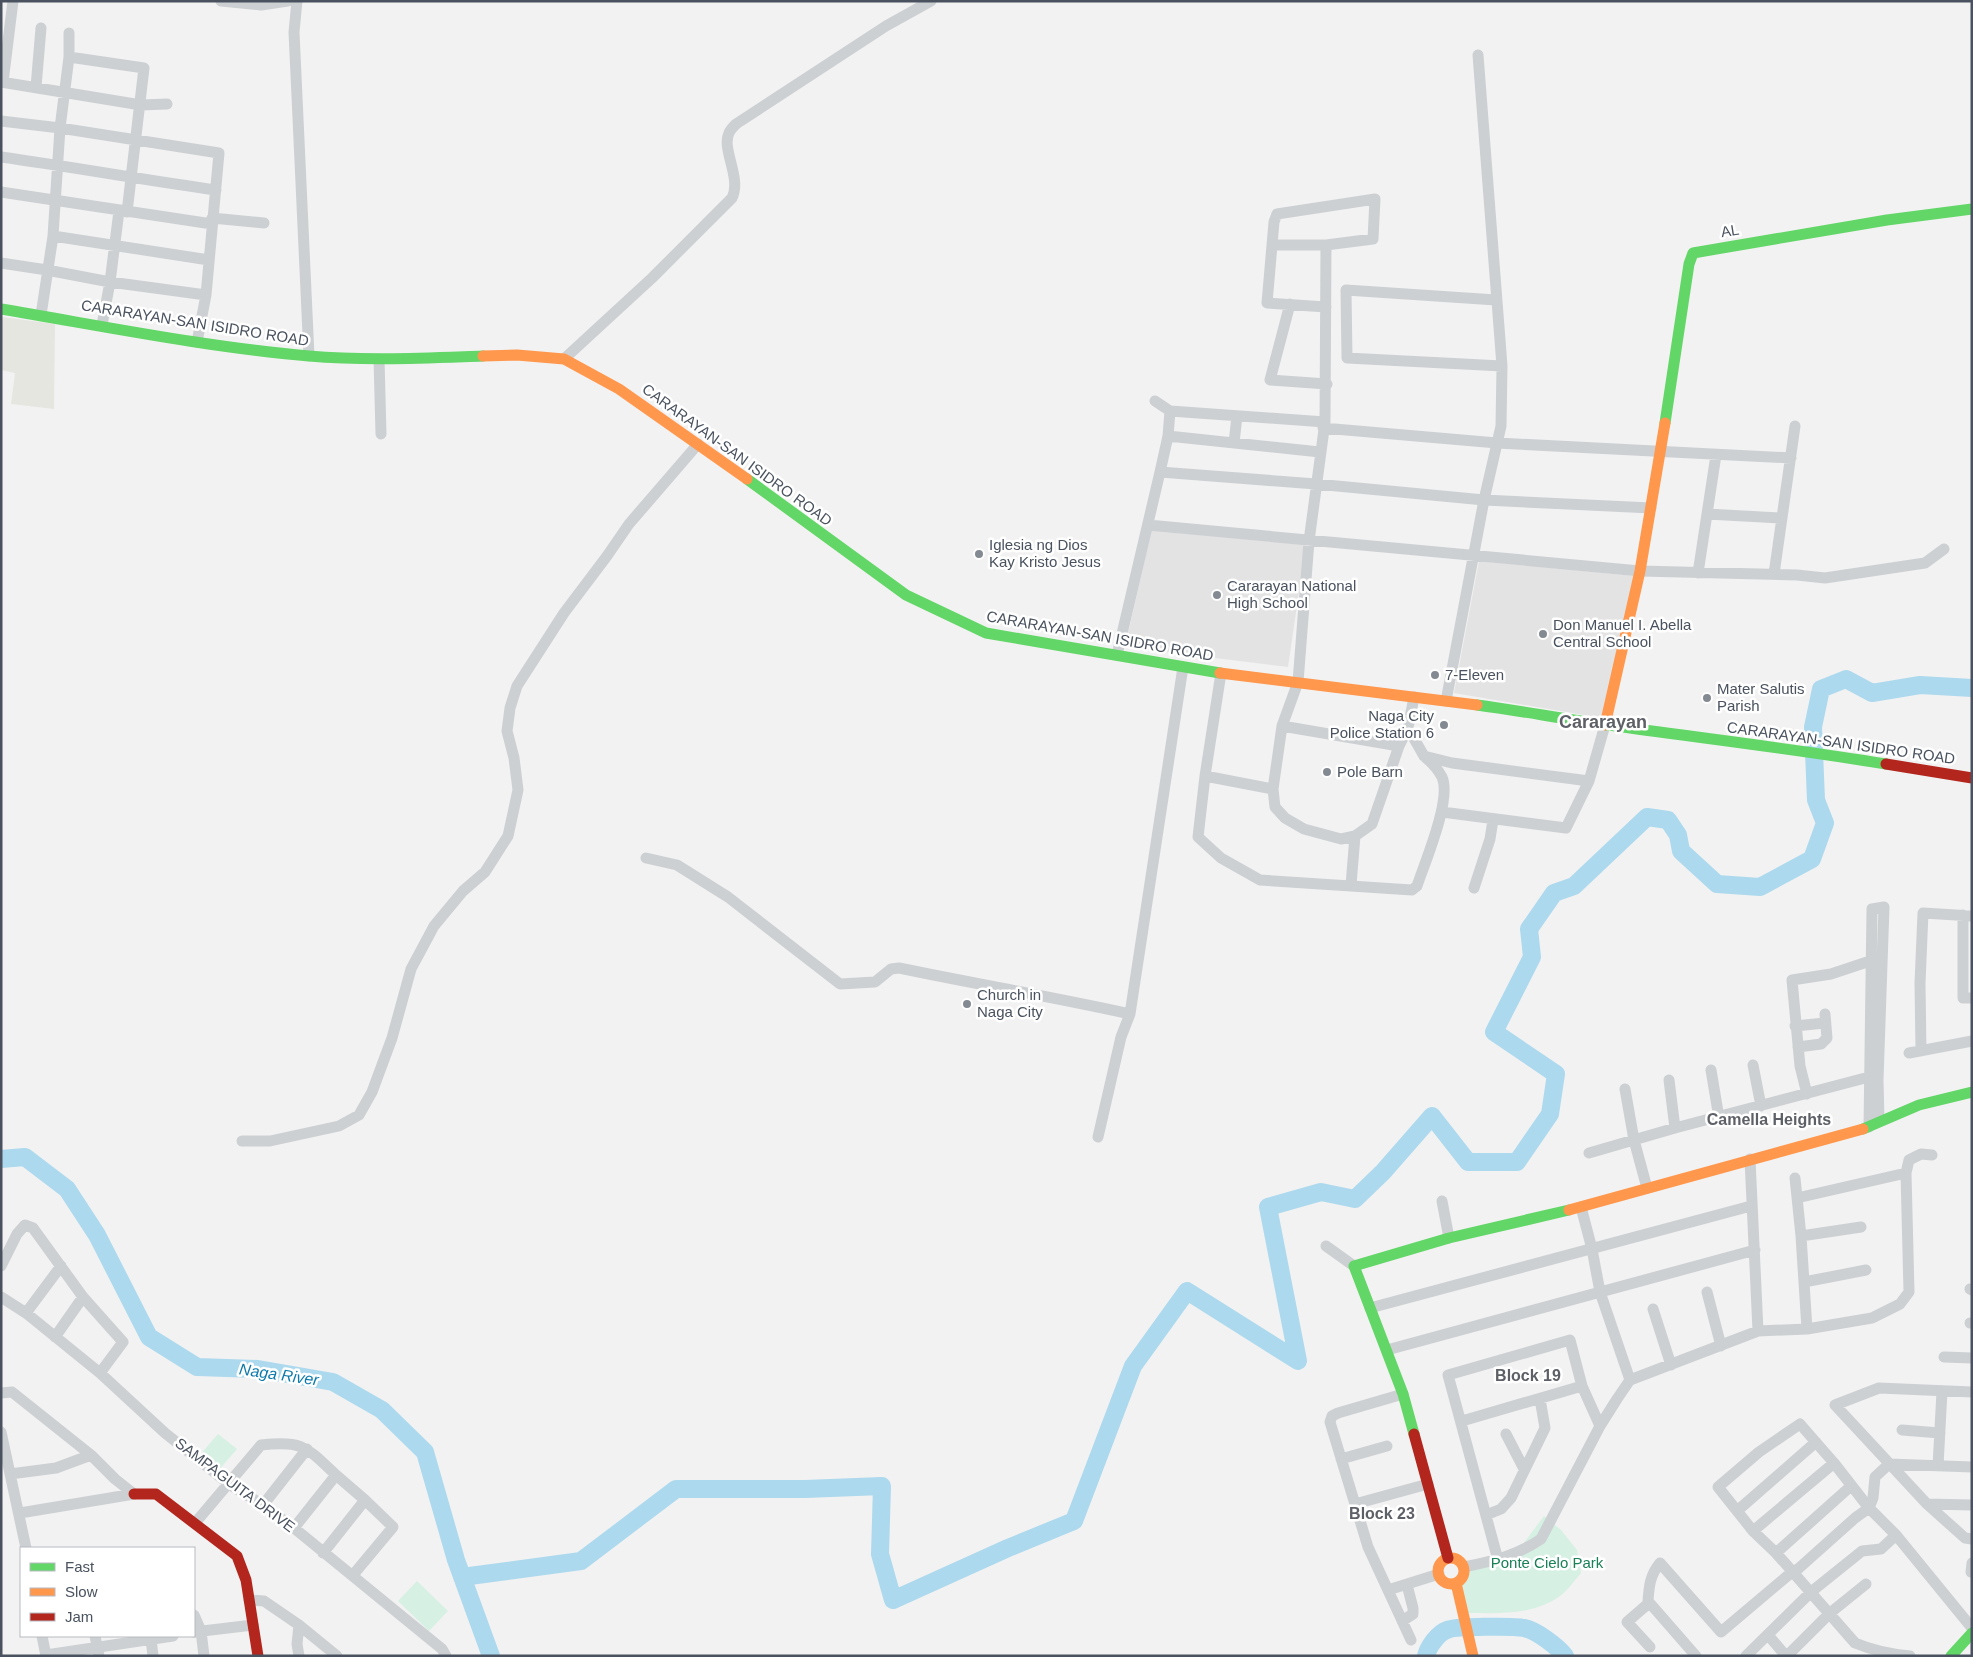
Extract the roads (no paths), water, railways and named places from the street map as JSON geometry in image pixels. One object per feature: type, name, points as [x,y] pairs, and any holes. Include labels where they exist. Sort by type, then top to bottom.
[{"type":"main road","name":"AL","points":[[1661,451],[1689,264],[1693,253],[1888,220],[1972,209]]},
{"type":"main road","name":"CARARAYAN-SAN ISIDRO ROAD","points":[[1,309],[197,342],[309,356],[379,359],[517,355],[564,359],[619,389],[906,595],[986,633],[1222,673],[1532,712],[1604,725],[1804,751],[1972,778]]},
{"type":"main road","points":[[1604,725],[1640,571],[1661,451]]},
{"type":"main road","points":[[1448,1558],[1403,1394],[1354,1266],[1449,1238],[1581,1207],[1874,1124],[1928,1103],[1972,1092]]},
{"type":"main road","points":[[134,1494],[156,1494],[236,1556],[246,1580],[258,1656]]},
{"type":"main road","points":[[1448,1558],[1459,1560],[1464,1567],[1462,1578],[1456,1583],[1446,1583],[1439,1574],[1439,1566],[1448,1558]]},
{"type":"main road","points":[[1456,1583],[1472,1652]]},
{"type":"main road","points":[[1951,1656],[1972,1633]]},
{"type":"street","points":[[13,1],[2,82],[141,105],[167,104]]},
{"type":"street","points":[[221,1],[261,5],[288,1]]},
{"type":"street","points":[[297,1],[294,32],[309,356]]},
{"type":"street","points":[[564,359],[652,278],[732,198],[736,190],[727,142],[728,133],[736,124],[878,31],[931,1]]},
{"type":"street","points":[[36,88],[41,28]]},
{"type":"street","points":[[41,315],[53,236],[60,128],[69,57],[69,33]]},
{"type":"street","points":[[1446,701],[1475,556],[1484,500],[1501,426],[1502,366],[1478,55]]},
{"type":"street","points":[[69,57],[144,68],[141,105],[130,178],[114,246],[102,325]]},
{"type":"street","points":[[1,120],[219,153],[206,296],[197,342]]},
{"type":"street","points":[[1,157],[57,164],[130,178],[216,190]]},
{"type":"street","points":[[1,192],[123,211],[212,221],[264,223]]},
{"type":"street","points":[[1272,244],[1326,245],[1373,239],[1376,199],[1277,214],[1274,222],[1272,244],[1267,303],[1326,308]]},
{"type":"street","points":[[53,236],[209,260]]},
{"type":"street","points":[[1326,245],[1327,384],[1324,425],[1309,540],[1298,682],[1282,726],[1273,789],[1275,806],[1285,818],[1304,829],[1341,839],[1356,836],[1372,824],[1399,746],[1408,728],[1414,697]]},
{"type":"street","points":[[1,263],[206,296]]},
{"type":"street","points":[[1496,300],[1346,290],[1347,358],[1502,366]]},
{"type":"street","points":[[1290,304],[1270,380],[1327,384]]},
{"type":"street","points":[[379,359],[381,434]]},
{"type":"street","points":[[1155,401],[1170,411],[1237,416],[1497,443],[1791,458]]},
{"type":"street","points":[[1117,655],[1168,436],[1170,411]]},
{"type":"street","points":[[1234,443],[1237,416]]},
{"type":"street","points":[[1774,574],[1795,426]]},
{"type":"street","points":[[1168,436],[1320,452]]},
{"type":"street","points":[[242,1141],[270,1141],[339,1126],[359,1115],[372,1092],[392,1038],[410,970],[434,926],[463,891],[485,872],[508,836],[518,790],[514,758],[507,731],[510,708],[517,686],[564,613],[607,556],[628,524],[698,444]]},
{"type":"street","points":[[1698,573],[1716,455]]},
{"type":"street","points":[[1160,472],[1484,500],[1651,508]]},
{"type":"street","points":[[1707,514],[1782,518]]},
{"type":"street","points":[[1148,525],[1640,571],[1774,574],[1825,578],[1926,563],[1944,549]]},
{"type":"street","points":[[1098,1137],[1121,1037],[1130,1014],[1183,667]]},
{"type":"street","points":[[1222,673],[1205,776],[1198,837],[1222,858],[1260,880],[1412,890],[1417,886],[1442,812],[1445,790],[1442,778],[1434,765],[1424,756],[1408,728]]},
{"type":"street","points":[[1442,812],[1566,828],[1589,781],[1604,725]]},
{"type":"street","points":[[1282,726],[1399,746]]},
{"type":"street","points":[[1424,756],[1452,763],[1589,781]]},
{"type":"street","points":[[1205,776],[1273,789]]},
{"type":"street","points":[[1474,888],[1490,839],[1494,820]]},
{"type":"street","points":[[1351,885],[1356,836]]},
{"type":"street","points":[[646,858],[677,865],[728,897],[840,984],[875,982],[891,969],[899,968],[969,983],[1063,999],[1130,1014]]},
{"type":"street","points":[[1874,1078],[1883,962],[1884,907],[1872,909],[1870,961],[1874,1124]]},
{"type":"street","points":[[1921,1051],[1920,983],[1923,913],[1968,916],[1963,998],[1972,998]]},
{"type":"street","points":[[1807,1094],[1800,1066],[1792,980],[1831,974],[1870,961],[1883,962]]},
{"type":"street","points":[[1795,1026],[1825,1019],[1826,1038],[1821,1044],[1798,1047]]},
{"type":"street","points":[[1909,1053],[1972,1041]]},
{"type":"street","points":[[1753,1065],[1761,1106]]},
{"type":"street","points":[[1711,1070],[1719,1118]]},
{"type":"street","points":[[1589,1153],[1675,1128],[1874,1078]]},
{"type":"street","points":[[1669,1080],[1675,1128]]},
{"type":"street","points":[[1625,1089],[1634,1140],[1647,1188]]},
{"type":"street","points":[[1464,1567],[1498,1560],[1524,1551],[1541,1539],[1600,1426],[1630,1380],[1758,1331],[1807,1329],[1872,1318],[1900,1304],[1909,1292],[1906,1173],[1909,1160],[1921,1154],[1932,1155]]},
{"type":"street","points":[[1750,1159],[1758,1331]]},
{"type":"street","points":[[1797,1198],[1906,1173]]},
{"type":"street","points":[[1795,1178],[1807,1329]]},
{"type":"street","points":[[1442,1201],[1449,1238]]},
{"type":"street","points":[[1370,1308],[1751,1206]]},
{"type":"street","points":[[1581,1207],[1592,1249],[1600,1292],[1630,1380]]},
{"type":"street","points":[[1,1266],[17,1234],[25,1225],[33,1228],[83,1297],[123,1342],[100,1373]]},
{"type":"street","points":[[1801,1236],[1861,1228]]},
{"type":"street","points":[[1326,1246],[1354,1266]]},
{"type":"street","points":[[1387,1350],[1755,1250]]},
{"type":"street","points":[[26,1313],[61,1266]]},
{"type":"street","points":[[1804,1282],[1866,1270]]},
{"type":"street","points":[[1707,1292],[1721,1346]]},
{"type":"street","name":"SAMPAGUITA DRIVE","points":[[1,1297],[26,1313],[100,1373],[165,1433],[230,1484],[294,1528],[353,1575],[442,1649],[446,1656]]},
{"type":"street","points":[[55,1337],[83,1297]]},
{"type":"street","points":[[1653,1309],[1671,1365]]},
{"type":"street","points":[[1498,1560],[1462,1421],[1448,1375],[1570,1340],[1582,1386],[1600,1426]]},
{"type":"street","points":[[1944,1357],[1972,1358]]},
{"type":"street","points":[[1462,1421],[1582,1386]]},
{"type":"street","points":[[1972,1392],[1879,1388],[1836,1405],[1927,1504],[1965,1538],[1972,1539]]},
{"type":"street","points":[[1938,1466],[1942,1391]]},
{"type":"street","points":[[1,1393],[12,1392],[91,1455],[115,1479],[134,1494]]},
{"type":"street","points":[[1403,1394],[1338,1413],[1332,1416],[1330,1422],[1368,1547],[1411,1640]]},
{"type":"street","points":[[1486,1514],[1501,1509],[1511,1498],[1545,1428],[1540,1399]]},
{"type":"street","points":[[1910,1656],[1872,1651],[1855,1643],[1776,1553],[1752,1531],[1718,1487],[1759,1452],[1800,1424],[1834,1463],[1869,1508],[1896,1535],[1897,1539],[1972,1628]]},
{"type":"street","points":[[1902,1430],[1940,1433]]},
{"type":"street","points":[[1,1432],[26,1547]]},
{"type":"street","points":[[1506,1434],[1524,1469]]},
{"type":"street","points":[[195,1523],[230,1484],[261,1445],[286,1442],[307,1448],[393,1528],[353,1575]]},
{"type":"street","points":[[1737,1511],[1816,1442]]},
{"type":"street","points":[[1341,1459],[1387,1446]]},
{"type":"street","points":[[263,1505],[307,1448]]},
{"type":"street","points":[[10,1474],[56,1468],[91,1455]]},
{"type":"street","points":[[1752,1531],[1834,1463]]},
{"type":"street","points":[[1696,1656],[1648,1601],[1649,1581],[1660,1563],[1721,1632],[1869,1508],[1873,1498],[1876,1476],[1889,1464],[1972,1468]]},
{"type":"street","points":[[294,1528],[336,1475]]},
{"type":"street","points":[[1354,1504],[1428,1484]]},
{"type":"street","points":[[1776,1553],[1851,1486]]},
{"type":"street","points":[[20,1513],[134,1494]]},
{"type":"street","points":[[323,1553],[365,1500]]},
{"type":"street","points":[[1927,1504],[1972,1505]]},
{"type":"street","points":[[1746,1656],[1811,1592],[1862,1551],[1881,1548],[1896,1535]]},
{"type":"street","points":[[1971,1572],[1972,1563]]},
{"type":"street","points":[[1388,1590],[1439,1574]]},
{"type":"street","points":[[1402,1621],[1413,1614],[1414,1608],[1407,1584]]},
{"type":"street","points":[[1768,1635],[1786,1656],[1830,1613],[1866,1584]]},
{"type":"street","points":[[248,1600],[264,1601],[299,1625],[337,1656]]},
{"type":"street","points":[[1649,1603],[1627,1622],[1650,1647]]},
{"type":"street","points":[[195,1618],[204,1656]]},
{"type":"street","points":[[198,1632],[253,1625]]},
{"type":"street","points":[[299,1625],[297,1644],[299,1656]]},
{"type":"street","points":[[42,1637],[46,1656],[97,1646],[168,1637]]},
{"type":"street","points":[[151,1640],[154,1656]]},
{"type":"waterway","points":[[462,1577],[581,1561],[676,1489],[805,1489],[882,1486],[880,1554],[893,1600],[1008,1548],[1074,1521],[1133,1366],[1187,1291],[1298,1361],[1268,1207],[1321,1192],[1355,1199],[1383,1172],[1432,1116],[1468,1162],[1517,1162],[1550,1114],[1556,1074],[1494,1032],[1532,957],[1529,929],[1554,893],[1574,886],[1647,817],[1668,820],[1678,835],[1681,851],[1717,884],[1760,887],[1812,859],[1825,823],[1816,800],[1813,727],[1821,689],[1846,679],[1872,693],[1920,685],[1972,688]]},
{"type":"waterway","name":"Naga River","points":[[1,1159],[25,1157],[67,1189],[97,1235],[149,1337],[197,1367],[258,1369],[333,1382],[382,1410],[425,1452],[456,1560],[491,1656]]},
{"type":"waterway","name":"Naga River","points":[[1426,1656],[1434,1641],[1447,1630],[1498,1627],[1529,1629],[1546,1639],[1565,1656]]},
{"type":"place","name":"Iglesia ng Dios Kay Kristo Jesus","points":[[979,554]]},
{"type":"place","name":"Cararayan National High School","points":[[1217,595]]},
{"type":"place","name":"Don Manuel I. Abella Central School","points":[[1543,634]]},
{"type":"place","name":"7-Eleven","points":[[1435,675]]},
{"type":"place","name":"Mater Salutis Parish","points":[[1707,698]]},
{"type":"place","name":"Naga City Police Station 6","points":[[1444,725]]},
{"type":"place","name":"Pole Barn","points":[[1327,772]]},
{"type":"place","name":"Church in Naga City","points":[[967,1004]]},
{"type":"district","name":"Cararayan","points":[[1603,722]]},
{"type":"district","name":"Camella Heights","points":[[1769,1119]]},
{"type":"district","name":"Block 19","points":[[1528,1375]]},
{"type":"district","name":"Block 23","points":[[1382,1513]]},
{"type":"park label","name":"Ponte Cielo Park","points":[[1547,1563]]}]
